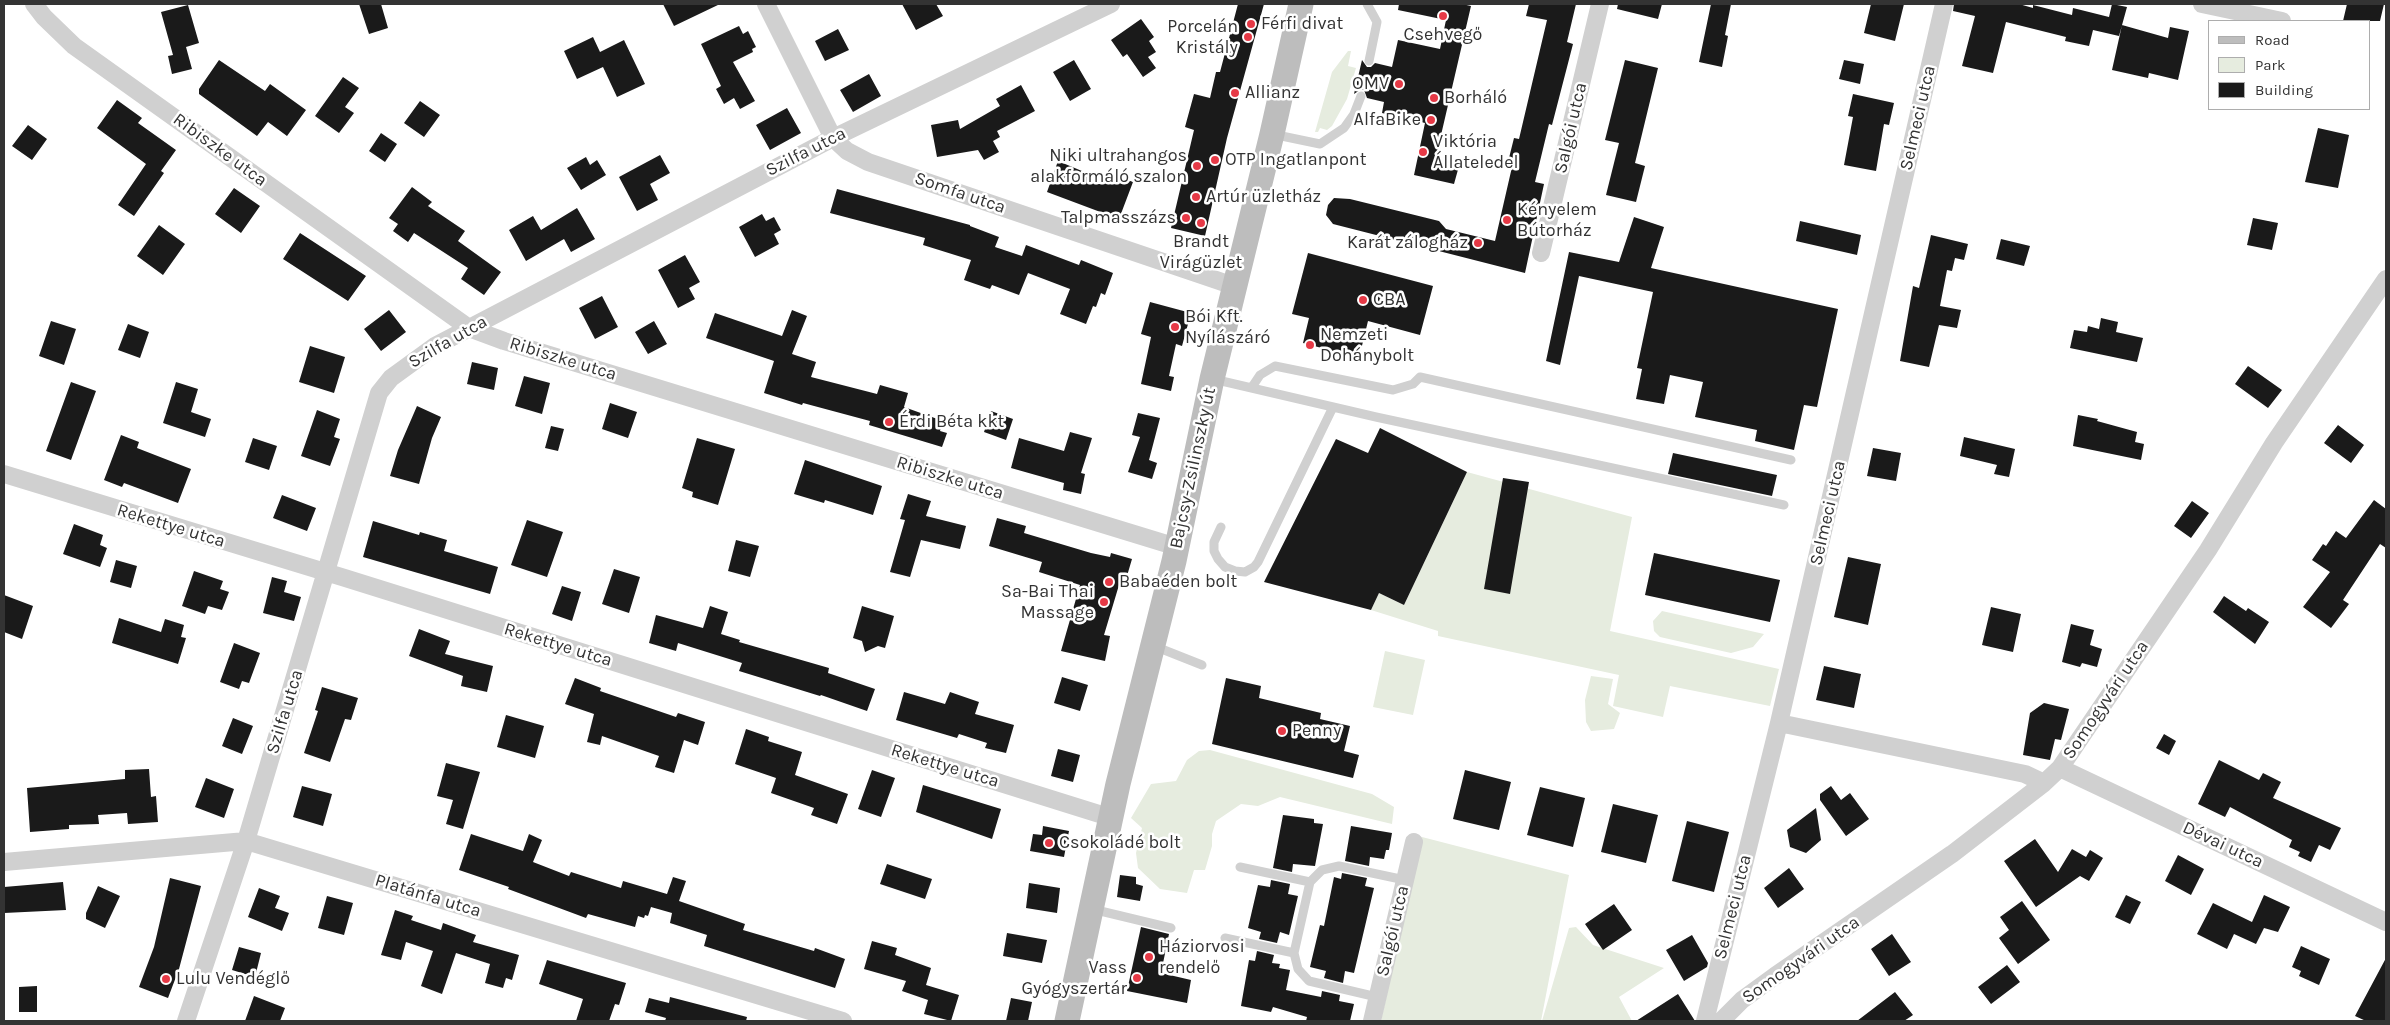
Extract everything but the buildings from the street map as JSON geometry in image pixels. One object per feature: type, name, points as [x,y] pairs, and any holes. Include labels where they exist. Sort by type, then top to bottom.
[{"type":"main road","name":"Bajcsy-Zsilinszky út","points":[[1067,1021],[1112,818],[1177,547],[1212,379],[1272,134],[1301,4]]},
{"type":"street","name":"Ribiszke utca","points":[[34,4],[44,17],[74,46],[469,328],[504,341],[1177,547]]},
{"type":"street","name":"Somfa utca","points":[[766,4],[833,138],[847,151],[868,162],[1234,286]]},
{"type":"street","name":"Szilfa utca","points":[[186,1021],[246,841],[327,574],[379,393],[391,378],[434,346],[833,138],[1111,4]]},
{"type":"street","name":"Salgói utca","points":[[1541,252],[1600,4]]},
{"type":"street","name":"Selmeci utca","points":[[1710,1021],[1944,4]]},
{"type":"street","points":[[2202,4],[2275,20]]},
{"type":"street","name":"Somogyvári utca","points":[[1710,1021],[1952,854],[2044,783],[2060,768],[2208,550],[2274,443],[2386,279]]},
{"type":"street","name":"Rekettye utca","points":[[4,474],[1112,818]]},
{"type":"street","points":[[1780,723],[2025,774],[2044,783]]},
{"type":"street","name":"Dévai utca","points":[[2060,768],[2386,922]]},
{"type":"street","name":"Platánfa utca","points":[[4,862],[246,841],[843,1021]]},
{"type":"street","name":"Salgói utca","points":[[1372,1021],[1414,842]]},
{"type":"lane","points":[[1367,4],[1377,22],[1369,61]]},
{"type":"lane","points":[[1272,134],[1320,144],[1344,128],[1354,114],[1361,96]]},
{"type":"lane","points":[[1252,387],[1260,375],[1275,366],[1393,390],[1413,384],[1420,377],[1791,460]]},
{"type":"lane","points":[[1212,379],[1784,505]]},
{"type":"lane","points":[[1221,527],[1214,542],[1214,551],[1218,559],[1225,567],[1235,571],[1245,572],[1254,567],[1333,407]]},
{"type":"lane","points":[[1154,646],[1202,665]]},
{"type":"lane","points":[[1378,997],[1308,981],[1298,969],[1294,953],[1310,882],[1322,870],[1339,866],[1405,880]]},
{"type":"lane","points":[[1240,867],[1310,882]]},
{"type":"lane","points":[[1092,909],[1171,928]]},
{"type":"lane","points":[[1225,938],[1294,953]]},
{"type":"green space","points":[[1348,51],[1351,51],[1348,66],[1356,68],[1347,99],[1332,126],[1327,130],[1320,128],[1318,132],[1315,132],[1332,72]]},
{"type":"green space","points":[[1467,472],[1632,517],[1610,631],[1779,669],[1770,706],[1670,686],[1663,717],[1613,706],[1619,675],[1438,636],[1438,631],[1371,610],[1379,593],[1404,605]]},
{"type":"green space","points":[[1662,611],[1764,634],[1753,647],[1731,653],[1660,637],[1654,631],[1653,621]]},
{"type":"green space","points":[[1385,651],[1425,660],[1413,715],[1373,707]]},
{"type":"green space","points":[[1591,676],[1613,679],[1608,704],[1620,713],[1614,729],[1591,731],[1586,722],[1585,700]]},
{"type":"green space","points":[[1210,750],[1372,794],[1394,807],[1392,824],[1280,797],[1258,806],[1241,804],[1216,821],[1212,834],[1212,846],[1205,870],[1194,870],[1187,893],[1160,889],[1138,868],[1136,853],[1142,828],[1131,818],[1151,784],[1176,781],[1187,760],[1199,751]]},
{"type":"green space","points":[[1422,837],[1569,875],[1541,1021],[1381,1021]]},
{"type":"green space","points":[[1576,927],[1593,945],[1664,968],[1619,997],[1632,1021],[1542,1021],[1569,928]]},
{"type":"place","name":"Csehvegő","points":[[1443,16]]},
{"type":"place","name":"Férfi divat","points":[[1251,24]]},
{"type":"place","name":"Porcelán Kristály","points":[[1248,37]]},
{"type":"place","name":"OMV","points":[[1399,84]]},
{"type":"place","name":"Allianz","points":[[1235,93]]},
{"type":"place","name":"Borháló","points":[[1434,98]]},
{"type":"place","name":"AlfaBike","points":[[1431,120]]},
{"type":"place","name":"Viktória Állateledel","points":[[1423,152]]},
{"type":"place","name":"OTP Ingatlanpont","points":[[1215,160]]},
{"type":"place","name":"Niki ultrahangos alakformáló szalon","points":[[1197,166]]},
{"type":"place","name":"Artúr üzletház","points":[[1196,197]]},
{"type":"place","name":"Talpmasszázs","points":[[1186,218]]},
{"type":"place","name":"Kényelem Bútorház","points":[[1507,220]]},
{"type":"place","name":"Brandt Virágüzlet","points":[[1201,223]]},
{"type":"place","name":"Karát zálogház","points":[[1478,243]]},
{"type":"place","name":"CBA","points":[[1363,300]]},
{"type":"place","name":"Bói Kft. Nyílászáró","points":[[1175,327]]},
{"type":"place","name":"Nemzeti Dohánybolt","points":[[1310,345]]},
{"type":"place","name":"Érdi Béta kkt","points":[[889,422]]},
{"type":"place","name":"Babaéden bolt","points":[[1109,582]]},
{"type":"place","name":"Sa-Bai Thai Massage","points":[[1104,602]]},
{"type":"place","name":"Penny","points":[[1282,731]]},
{"type":"place","name":"Csokoládé bolt","points":[[1049,843]]},
{"type":"place","name":"Háziorvosi rendelő","points":[[1149,957]]},
{"type":"place","name":"Vass Gyógyszertár","points":[[1137,978]]},
{"type":"place","name":"Lulu Vendéglő","points":[[166,979]]}]
